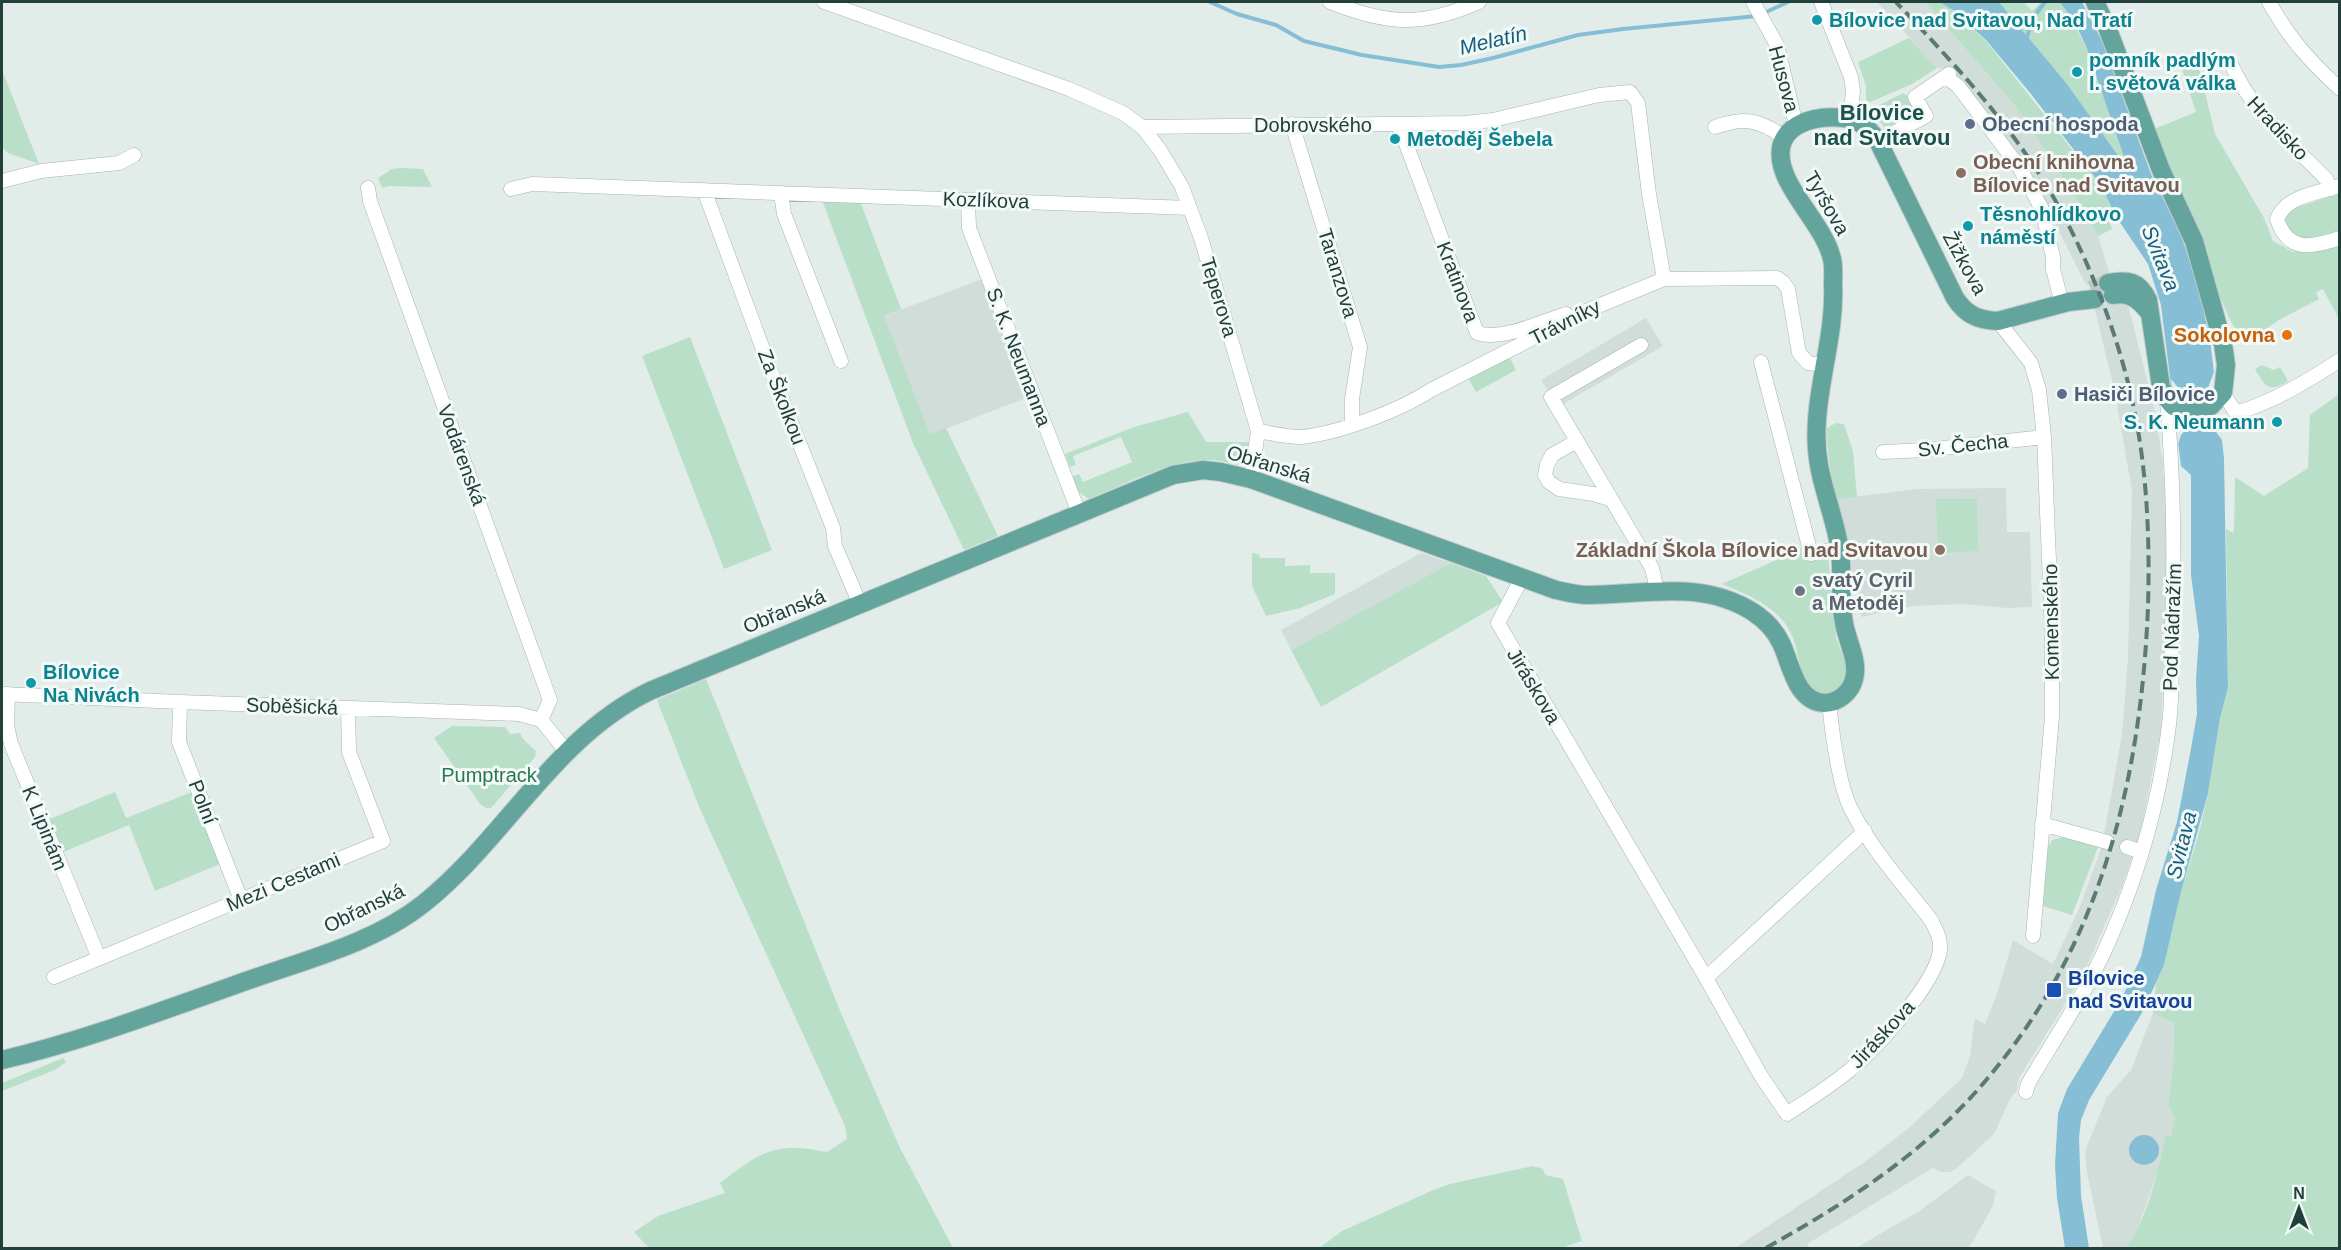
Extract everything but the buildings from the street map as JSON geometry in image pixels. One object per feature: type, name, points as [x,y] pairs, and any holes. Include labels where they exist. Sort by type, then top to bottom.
[{"type":"main road","points":[[2095,2],[2107,27],[2161,170],[2194,241],[2223,344],[2226,365],[2220,396],[2211,406],[2201,410],[2188,410],[2170,403]]},
{"type":"main road","points":[[1790,131],[1824,119],[1850,119],[1866,127],[1878,141]]},
{"type":"main road","name":"Tyršova","points":[[1790,131],[1780,156],[1785,173],[1823,233],[1832,260],[1832,322],[1816,442],[1819,465],[1839,548],[1842,615],[1855,675],[1847,692],[1837,700],[1829,702]]},
{"type":"main road","name":"Žižkova","points":[[1878,141],[1955,298],[1971,316],[1987,321],[1998,321],[2102,292],[2123,281],[2138,285],[2143,288],[2148,300],[2161,387],[2170,403]]},
{"type":"main road","name":"Obřanská","points":[[2,1060],[108,1030],[336,949],[386,927],[422,904],[443,886],[567,752],[598,722],[636,698],[1167,477],[1191,471],[1221,472],[1251,479],[1556,590],[1584,595],[1657,590],[1702,592],[1719,596],[1755,613],[1776,634],[1796,681],[1804,692],[1815,700],[1829,702]]},
{"type":"street","points":[[825,2],[1069,89],[1123,113],[1142,127]]},
{"type":"street","points":[[1330,2],[1374,17],[1404,21],[1424,20],[1446,15],[1479,2]]},
{"type":"street","points":[[1821,2],[1851,76],[1853,91],[1850,119]]},
{"type":"street","points":[[2270,2],[2289,37],[2303,54],[2340,89]]},
{"type":"street","name":"Husova","points":[[1758,10],[1777,45],[1790,131]]},
{"type":"street","name":"Hradisko","points":[[2231,64],[2241,87],[2254,106],[2335,187]]},
{"type":"street","points":[[1878,141],[1926,116],[1915,97],[1947,76],[1958,86],[2019,167],[2042,208],[2053,256],[2053,269],[2065,303]]},
{"type":"street","name":"Dobrovského","points":[[1142,127],[1464,123],[1493,120],[1599,95],[1630,92],[1638,103],[1649,194],[1664,279]]},
{"type":"street","points":[[1715,127],[1736,121],[1760,122],[1790,131]]},
{"type":"street","name":"Taranzova","points":[[1292,124],[1360,347],[1352,424]]},
{"type":"street","name":"Kratinova","points":[[1399,125],[1477,333],[1489,336],[1501,334],[1570,312],[1586,311]]},
{"type":"street","name":"Teperova","points":[[1142,127],[1165,157],[1182,187],[1204,248],[1258,431],[1251,479]]},
{"type":"street","points":[[2,181],[41,171],[119,163],[134,155]]},
{"type":"street","name":"Kozlíkova","points":[[511,189],[532,184],[1190,208]]},
{"type":"street","name":"Hradisko","points":[[2335,187],[2297,199],[2286,205],[2277,219],[2284,236],[2301,246],[2316,245],[2340,238]]},
{"type":"street","name":"Vodárenská","points":[[368,188],[370,201],[401,289],[550,700],[541,720]]},
{"type":"street","name":"Za Školkou","points":[[704,190],[778,390],[833,528],[834,546],[860,604]]},
{"type":"street","points":[[781,193],[784,214],[841,361]]},
{"type":"street","name":"S. K. Neumanna","points":[[968,200],[969,228],[1079,513]]},
{"type":"street","name":"Trávníky","points":[[1258,431],[1299,437],[1352,424],[1413,402],[1431,390],[1586,311],[1620,295],[1664,279],[1777,278],[1788,289],[1799,353],[1808,363],[1825,365]]},
{"type":"street","name":"Komenského","points":[[1998,321],[2031,363],[2039,390],[2044,436],[2052,624],[2052,717],[2033,936]]},
{"type":"street","points":[[1641,345],[1551,397],[1652,568],[1657,590]]},
{"type":"street","points":[[2220,396],[2236,412],[2261,405],[2297,388],[2340,360]]},
{"type":"street","points":[[1761,362],[1811,554],[1839,548]]},
{"type":"street","name":"Pod Nádražím","points":[[2026,1092],[2028,1083],[2079,1000],[2112,934],[2142,852],[2156,800],[2169,722],[2174,578],[2170,403]]},
{"type":"street","name":"Sv. Čecha","points":[[1883,452],[1925,450],[2044,436]]},
{"type":"street","points":[[1576,441],[1552,455],[1545,475],[1549,482],[1559,489],[1610,499]]},
{"type":"street","name":"Jiráskova","points":[[1521,578],[1498,624],[1707,978],[1761,1076],[1787,1114],[1850,1070],[1876,1045],[1922,990],[1940,948],[1939,936],[1930,920],[1864,831],[1851,809],[1844,786],[1829,702]]},
{"type":"street","name":"Soběšická","points":[[5,694],[500,712],[525,715],[541,720]]},
{"type":"street","name":"K Lipinám","points":[[5,694],[7,726],[11,744],[99,958]]},
{"type":"street","name":"Polní","points":[[180,702],[179,742],[242,900]]},
{"type":"street","name":"Mezi Cestami","points":[[54,977],[383,840],[349,752],[348,708]]},
{"type":"street","points":[[541,720],[567,752]]},
{"type":"street","points":[[2042,824],[2107,842]]},
{"type":"street","points":[[1707,978],[1864,831]]},
{"type":"street","points":[[2127,847],[2142,852]]},
{"type":"shaded area","points":[[1877,2],[1925,2],[2018,109],[2098,236],[2110,275],[2086,285],[2042,197],[1946,69],[1937,68]]},
{"type":"shaded area","points":[[982,279],[1026,398],[930,435],[884,316]]},
{"type":"shaded area","points":[[2127,300],[2155,412],[2163,463],[2168,555],[2161,729],[2140,835],[2122,886],[2083,975],[2019,1078],[2017,1091],[2011,1097],[1994,1134],[1957,1168],[1950,1172],[1941,1172],[1933,1168],[1807,1244],[1810,1248],[1735,1248],[1866,1161],[1910,1127],[1962,1078],[1970,1056],[1975,1018],[1985,1024],[1996,997],[2013,940],[2053,964],[2079,909],[2102,846],[2122,735],[2128,658],[2132,491],[2115,393],[2094,306]]},
{"type":"shaded area","points":[[1646,318],[1663,346],[1558,407],[1541,380]]},
{"type":"shaded area","name":"Základní Škola Bílovice nad Svitavou","points":[[2006,488],[2007,532],[2030,532],[2032,607],[2008,608],[1961,604],[1913,606],[1861,617],[1837,499],[1916,489]]},
{"type":"shaded area","points":[[1421,553],[1451,563],[1291,650],[1281,630]]},
{"type":"shaded area","points":[[2153,1013],[2174,1023],[2173,1069],[2168,1104],[2175,1117],[2171,1136],[2166,1135],[2158,1171],[2135,1236],[2126,1248],[2103,1248],[2087,1172],[2085,1151],[2107,1097],[2131,1070]]},
{"type":"shaded area","points":[[1968,1175],[1996,1191],[1993,1206],[1969,1248],[1856,1248],[1921,1210]]},
{"type":"green space","points":[[1925,2],[1939,2],[1953,10],[1986,41],[2100,185],[2117,218],[2109,222],[2112,229],[2098,236],[2018,109]]},
{"type":"green space","points":[[1999,2],[2024,2],[2032,11],[2041,2],[2060,2],[2073,21],[2093,63],[2130,174],[2067,84]]},
{"type":"green space","points":[[1909,38],[1937,68],[1912,84],[1866,104],[1866,86],[1858,62]]},
{"type":"green space","points":[[2196,55],[2215,134],[2264,218],[2273,241],[2293,252],[2339,243],[2339,319],[2323,289],[2316,292],[2319,299],[2279,320],[2254,337],[2236,330],[2229,318],[2212,277],[2199,229],[2168,166],[2154,129],[2196,112],[2180,63]]},
{"type":"green space","points":[[2,70],[39,164],[8,153],[2,147]]},
{"type":"green space","points":[[1903,93],[1911,98],[1916,113],[1885,128],[1870,110]]},
{"type":"green space","points":[[392,169],[423,169],[432,187],[389,186],[382,188],[378,178]]},
{"type":"green space","points":[[2339,193],[2339,235],[2304,241],[2289,234],[2283,220],[2288,212]]},
{"type":"green space","points":[[822,200],[860,201],[901,309],[884,316],[930,434],[946,428],[998,536],[964,550],[913,443]]},
{"type":"green space","points":[[690,337],[772,550],[724,569],[642,356]]},
{"type":"green space","points":[[1508,354],[1516,370],[1476,392],[1467,376]]},
{"type":"green space","points":[[2262,365],[2274,370],[2280,367],[2288,381],[2276,387],[2268,386],[2255,369]]},
{"type":"green space","points":[[2339,394],[2339,1248],[2126,1248],[2146,1209],[2156,1179],[2166,1135],[2171,1136],[2175,1117],[2168,1104],[2173,1069],[2174,1023],[2153,1013],[2156,983],[2164,965],[2180,896],[2200,829],[2220,718],[2228,688],[2226,529],[2234,533],[2235,477],[2264,496],[2308,468],[2310,415]]},
{"type":"green space","points":[[1188,412],[1206,442],[1252,442],[1240,465],[1212,460],[1193,461],[1147,474],[1089,499],[1077,491],[1072,477],[1079,474],[1083,482],[1132,462],[1121,437],[1073,456],[1076,465],[1070,467],[1065,454],[1134,427]]},
{"type":"green space","points":[[1836,423],[1844,424],[1853,451],[1857,497],[1837,499],[1829,464],[1827,428]]},
{"type":"green space","points":[[1936,499],[1977,499],[1978,551],[1938,553]]},
{"type":"green space","points":[[1805,547],[1828,555],[1836,638],[1849,676],[1840,692],[1825,695],[1816,694],[1806,682],[1790,632],[1776,613],[1755,599],[1722,584]]},
{"type":"green space","points":[[1252,553],[1259,554],[1260,558],[1285,558],[1285,566],[1310,565],[1310,573],[1335,573],[1335,594],[1300,608],[1266,616],[1252,586]]},
{"type":"green space","points":[[1451,563],[1486,576],[1503,602],[1321,707],[1291,650]]},
{"type":"green space","points":[[706,679],[841,1013],[900,1148],[953,1248],[649,1248],[634,1232],[658,1216],[725,1193],[720,1183],[761,1155],[771,1151],[794,1148],[827,1152],[847,1139],[845,1126],[700,809],[657,700]]},
{"type":"green space","name":"Pumptrack","points":[[452,726],[505,727],[510,734],[520,733],[536,751],[535,757],[491,808],[480,804],[434,738]]},
{"type":"green space","points":[[115,792],[126,818],[192,792],[220,864],[155,891],[129,825],[63,852],[50,819]]},
{"type":"green space","points":[[2064,837],[2098,847],[2072,915],[2043,906],[2048,847],[2052,840]]},
{"type":"green space","points":[[63,1058],[66,1062],[55,1070],[2,1091],[2,1083]]},
{"type":"green space","points":[[1533,1166],[1543,1169],[1545,1175],[1563,1179],[1582,1241],[1561,1248],[1319,1248],[1342,1231],[1431,1191],[1450,1184]]},
{"type":"water","name":"Svitava","points":[[1939,2],[1999,2],[2067,84],[2129,171],[2086,46],[2076,25],[2060,2],[2082,2],[2102,41],[2151,174],[2181,235],[2197,283],[2210,339],[2224,458],[2228,688],[2220,718],[2208,793],[2164,965],[2143,1011],[2089,1100],[2081,1120],[2079,1138],[2081,1196],[2089,1248],[2065,1248],[2057,1198],[2055,1165],[2058,1113],[2067,1089],[2121,1000],[2141,957],[2156,890],[2177,822],[2197,714],[2196,679],[2199,636],[2191,575],[2191,475],[2181,466],[2161,305],[2148,264],[2117,218],[2100,184],[2031,94],[1986,40],[1953,10]]},
{"type":"water","points":[[2144,1135],[2154,1140],[2159,1150],[2154,1160],[2144,1165],[2134,1160],[2129,1150],[2134,1140]]},
{"type":"pier","points":[[2214,372],[2222,440],[2211,425],[2200,422],[2190,425],[2181,435],[2178,444],[2171,379],[2181,391],[2189,395],[2197,395],[2208,388]]},
{"type":"waterway","name":"Melatín","points":[[1210,2],[1237,14],[1276,25],[1304,41],[1362,55],[1439,67],[1493,58],[1578,35],[1757,16]]},
{"type":"waterway","name":"Melatín","points":[[1764,13],[1788,2]]},
{"type":"waterway","points":[[2026,41],[2032,19],[2045,2]]},
{"type":"tunnel","points":[[2091,290],[2108,283]]},
{"type":"railway","points":[[1766,1248],[1856,1194],[1938,1130],[1987,1079],[2026,1027],[2059,973],[2086,916],[2108,858],[2124,797],[2136,735],[2144,671],[2148,607],[2148,527],[2144,474],[2131,395],[2104,307],[2067,222],[2031,162],[2011,133],[1967,79],[1896,2]]},
{"type":"place","name":"Bílovice nad Svitavou, Nad Tratí","points":[[1817,20]]},
{"type":"place","name":"pomník padlým I. světová válka","points":[[2077,72]]},
{"type":"place","name":"Obecní hospoda","points":[[1970,124]]},
{"type":"place","name":"Metoděj Šebela","points":[[1395,139]]},
{"type":"place","name":"Obecní knihovna Bílovice nad Svitavou","points":[[1961,173]]},
{"type":"place","name":"Těsnohlídkovo náměstí","points":[[1968,226]]},
{"type":"place","name":"Sokolovna","points":[[2287,335]]},
{"type":"place","name":"Hasiči Bílovice","points":[[2062,394]]},
{"type":"place","name":"S. K. Neumann","points":[[2277,422]]},
{"type":"place","name":"Základní Škola Bílovice nad Svitavou","points":[[1940,550]]},
{"type":"place","name":"svatý Cyril a Metoděj","points":[[1800,591]]},
{"type":"place","name":"Bílovice Na Nivách","points":[[31,683]]},
{"type":"place","name":"Bílovice nad Svitavou","points":[[2054,990]]},
{"type":"district","name":"Bílovice nad Svitavou","points":[[1882,124]]}]
